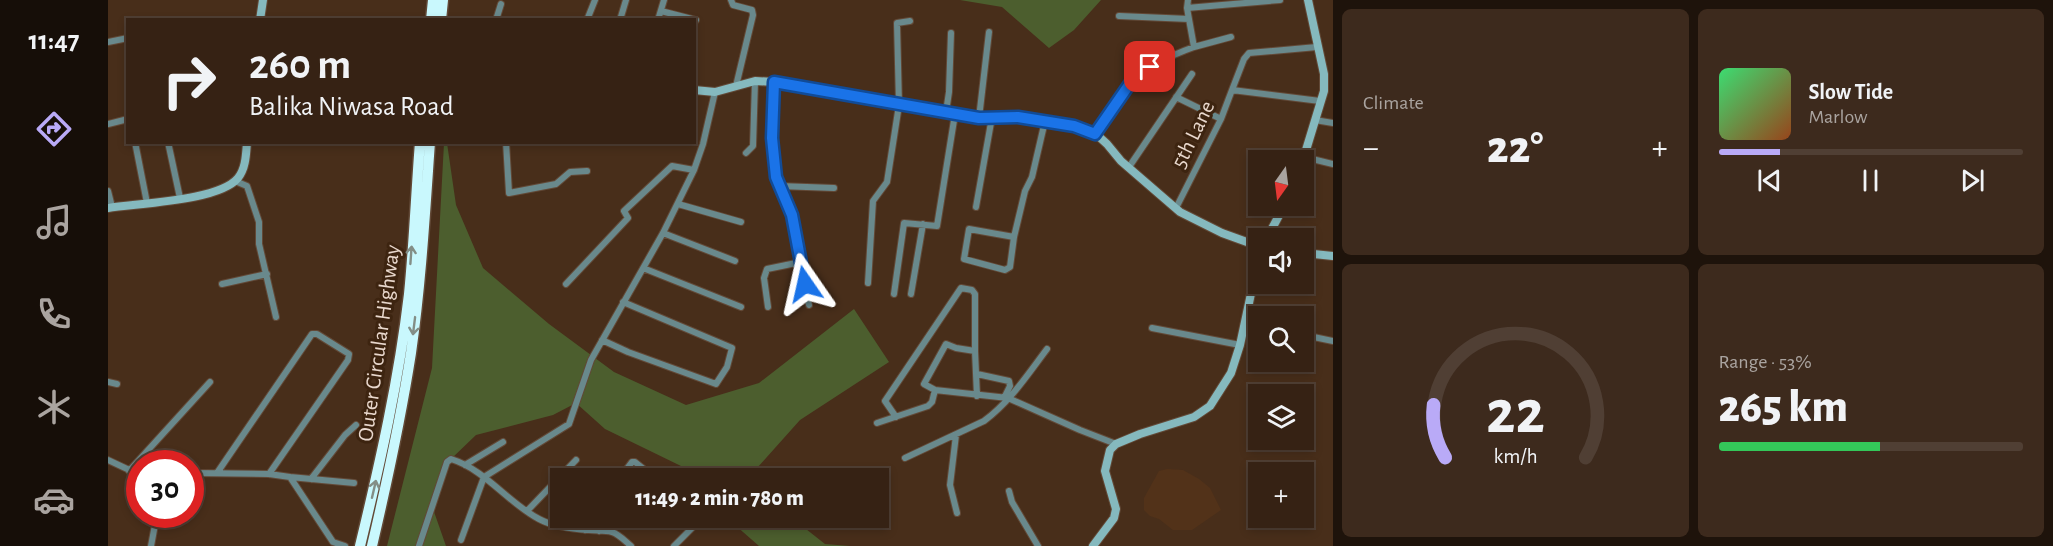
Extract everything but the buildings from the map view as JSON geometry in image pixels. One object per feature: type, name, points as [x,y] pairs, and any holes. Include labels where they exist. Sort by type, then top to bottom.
[{"type":"highway","points":[[431,18],[433,0]]},
{"type":"highway","points":[[441,18],[443,0]]},
{"type":"highway","name":"Outer Circular Highway","points":[[360,546],[383,448],[398,367],[409,293],[420,144]]},
{"type":"highway","name":"Outer Circular Highway","points":[[372,546],[398,427],[411,353],[422,256],[430,144]]},
{"type":"main road","points":[[260,18],[263,0]]},
{"type":"main road","points":[[1307,150],[1320,101],[1328,92],[1308,0]]},
{"type":"main road","points":[[696,90],[715,92],[755,81],[774,82],[979,118],[1018,117],[1074,126],[1095,134],[1176,208],[1222,233],[1248,242]]},
{"type":"main road","points":[[110,207],[208,194],[235,181],[244,168],[247,144]]},
{"type":"main road","points":[[1314,254],[1333,256]]},
{"type":"main road","points":[[1093,546],[1114,518],[1114,501],[1105,471],[1110,450],[1116,444],[1140,434],[1194,417],[1210,406],[1231,373],[1251,294]]},
{"type":"street","points":[[588,18],[594,0]]},
{"type":"street","points":[[621,18],[626,0]]},
{"type":"street","points":[[659,18],[664,0]]},
{"type":"street","points":[[731,0],[734,5],[752,10],[753,15],[736,87]]},
{"type":"street","points":[[1188,0],[1187,8],[1194,47]]},
{"type":"street","points":[[1187,8],[1280,0]]},
{"type":"street","points":[[497,18],[501,4]]},
{"type":"street","points":[[661,11],[688,18]]},
{"type":"street","points":[[1119,16],[1189,19]]},
{"type":"street","points":[[868,283],[873,201],[887,183],[899,105],[897,23],[910,21]]},
{"type":"street","points":[[979,118],[989,32]]},
{"type":"street","points":[[946,112],[951,33]]},
{"type":"street","points":[[1095,134],[1131,82],[1171,55],[1231,37]]},
{"type":"street","points":[[108,42],[126,38]]},
{"type":"street","points":[[1232,90],[1244,59],[1249,53],[1317,47]]},
{"type":"street","points":[[1129,167],[1192,74]]},
{"type":"street","points":[[747,153],[753,146],[755,81]]},
{"type":"street","points":[[774,82],[772,138],[776,177],[792,215],[809,305]]},
{"type":"street","name":"5th Lane","points":[[1176,208],[1221,118],[1232,90],[1320,101]]},
{"type":"street","points":[[461,540],[484,477],[568,424],[591,360],[663,233],[694,170],[703,144],[715,92]]},
{"type":"street","points":[[1176,98],[1221,118]]},
{"type":"street","points":[[894,294],[904,223],[937,226],[955,114]]},
{"type":"street","points":[[976,207],[992,117]]},
{"type":"street","points":[[108,124],[126,120]]},
{"type":"street","points":[[1315,120],[1333,123]]},
{"type":"street","points":[[1014,237],[969,229],[964,259],[1008,270],[1010,267],[1014,237],[1025,191],[1032,177],[1045,122]]},
{"type":"street","points":[[135,144],[147,203]]},
{"type":"street","points":[[168,144],[180,198]]},
{"type":"street","points":[[506,144],[509,193],[556,184],[570,172],[588,171]]},
{"type":"street","points":[[1314,161],[1333,164]]},
{"type":"street","points":[[566,284],[628,218],[624,211],[672,166],[694,170]]},
{"type":"street","points":[[235,181],[247,186],[259,222],[260,244],[276,317]]},
{"type":"street","points":[[779,186],[834,188]]},
{"type":"street","points":[[108,191],[110,207]]},
{"type":"street","points":[[678,204],[741,222]]},
{"type":"street","points":[[911,294],[923,224]]},
{"type":"street","points":[[663,233],[735,261]]},
{"type":"street","points":[[768,306],[764,278],[767,269],[801,262]]},
{"type":"street","points":[[643,268],[741,307]]},
{"type":"street","points":[[222,284],[267,274]]},
{"type":"street","points":[[896,417],[885,401],[961,288],[972,290],[975,294],[977,396]]},
{"type":"street","points":[[602,340],[628,352],[716,384],[727,367],[732,348],[623,302]]},
{"type":"street","points":[[1152,328],[1240,345]]},
{"type":"street","points":[[217,473],[312,334],[317,334],[349,354],[348,360],[269,474]]},
{"type":"street","points":[[1314,337],[1333,341]]},
{"type":"street","points":[[975,351],[946,344],[924,384],[935,390],[1006,398],[1116,444]]},
{"type":"street","points":[[905,458],[984,421],[1023,382],[1047,348]]},
{"type":"street","points":[[977,374],[1009,381],[1010,386],[1006,398]]},
{"type":"street","points":[[108,382],[117,384]]},
{"type":"street","points":[[148,450],[210,382]]},
{"type":"street","points":[[877,423],[928,406],[932,402],[935,390]]},
{"type":"street","points":[[311,479],[345,435],[356,425]]},
{"type":"street","points":[[956,435],[950,485],[957,513]]},
{"type":"street","points":[[465,465],[503,442]]},
{"type":"street","points":[[419,546],[447,462],[452,459],[484,477],[540,519],[555,525],[612,532],[631,546]]},
{"type":"street","points":[[108,460],[126,469]]},
{"type":"street","points":[[527,511],[576,460]]},
{"type":"street","points":[[628,468],[632,462],[635,462],[642,468]]},
{"type":"street","points":[[204,473],[269,474],[354,483]]},
{"type":"street","points":[[290,477],[333,542],[344,546]]},
{"type":"street","points":[[1008,491],[1038,546]]},
{"type":"street","points":[[151,546],[155,528]]},
{"type":"street","points":[[674,546],[691,528]]},
{"type":"shaded area","points":[[1183,470],[1199,479],[1210,488],[1221,510],[1192,530],[1173,530],[1159,519],[1150,516],[1144,510],[1144,498],[1159,471]]},
{"type":"green space","points":[[960,0],[1101,0],[1074,30],[1049,48],[1002,7]]},
{"type":"green space","points":[[444,144],[447,144],[456,205],[483,268],[549,324],[614,372],[686,405],[759,383],[854,309],[889,362],[800,420],[757,468],[683,468],[605,429],[576,403],[553,415],[476,435],[451,459],[432,506],[446,546],[387,546],[432,368]]},
{"type":"green space","points":[[738,528],[805,528],[825,544],[850,546],[759,546]]},
{"type":"route","points":[[805,284],[792,215],[776,177],[772,138],[774,82],[979,118],[1018,117],[1074,126],[1095,134],[1131,82],[1150,67]]}]
